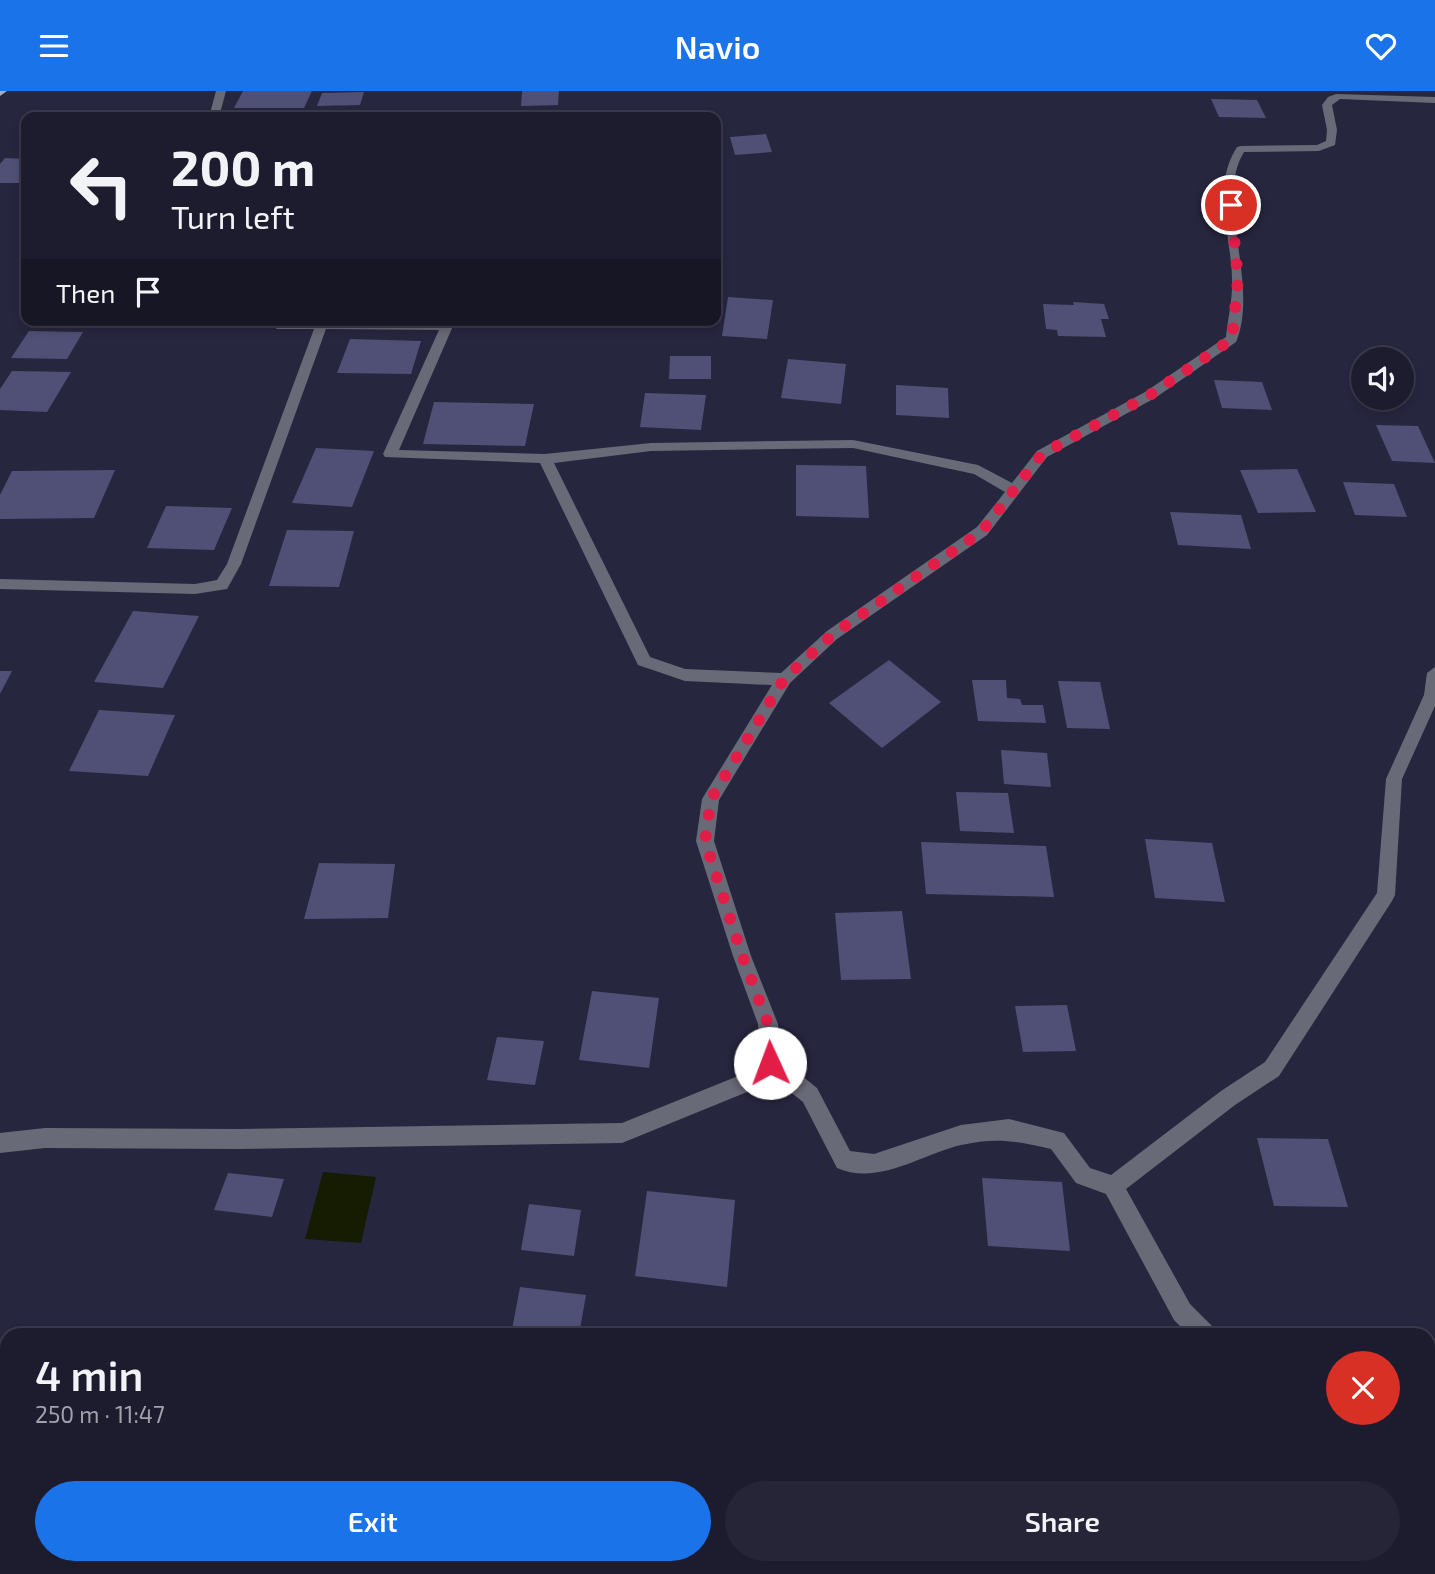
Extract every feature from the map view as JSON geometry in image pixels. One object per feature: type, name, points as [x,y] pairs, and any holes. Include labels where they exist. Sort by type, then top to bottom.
[{"type":"street","points":[[215,112],[221,91]]},
{"type":"street","points":[[1198,1328],[1182,1311],[1113,1186],[1083,1175],[1057,1140],[1009,1129],[961,1135],[874,1164],[844,1161],[810,1095],[770,1063],[768,1024],[742,955],[705,841],[711,799],[784,679],[832,635],[982,531],[1042,454],[1150,395],[1232,339],[1238,280],[1228,178],[1232,158],[1241,149],[1319,148],[1331,143],[1332,130],[1327,105],[1339,96],[1435,100]]},
{"type":"street","points":[[0,584],[195,589],[222,585],[234,564],[268,476],[321,326]]},
{"type":"street","points":[[447,326],[390,454],[545,459],[651,447],[853,444],[978,470],[1014,491]]},
{"type":"street","points":[[545,459],[644,661],[685,674],[784,679]]},
{"type":"street","points":[[1113,1186],[1228,1098],[1272,1069],[1386,895],[1394,779],[1432,695],[1435,673]]},
{"type":"street","points":[[0,1143],[45,1138],[253,1139],[622,1133],[745,1083],[770,1063]]},
{"type":"shaded area","points":[[323,1172],[376,1177],[361,1243],[305,1239]]},
{"type":"building","points":[[243,91],[312,91],[304,108],[234,108]]},
{"type":"building","points":[[522,91],[559,91],[558,105],[521,106]]},
{"type":"building","points":[[364,92],[360,105],[317,106],[322,93]]},
{"type":"building","points":[[1211,99],[1257,100],[1266,118],[1219,117]]},
{"type":"building","points":[[766,134],[772,152],[735,155],[730,137]]},
{"type":"building","points":[[5,158],[21,159],[21,183],[0,183],[0,164]]},
{"type":"building","points":[[728,297],[773,300],[767,339],[722,336]]},
{"type":"building","points":[[1073,302],[1104,304],[1109,319],[1101,319],[1106,337],[1058,336],[1057,330],[1046,329],[1043,304],[1074,305]]},
{"type":"building","points":[[29,331],[83,332],[67,359],[11,358]]},
{"type":"building","points":[[350,339],[421,341],[411,374],[337,373]]},
{"type":"building","points":[[670,356],[711,356],[711,379],[669,379]]},
{"type":"building","points":[[788,359],[846,364],[841,404],[781,398]]},
{"type":"building","points":[[12,371],[71,372],[47,412],[0,410],[0,389]]},
{"type":"building","points":[[1214,380],[1262,382],[1272,410],[1222,408]]},
{"type":"building","points":[[896,385],[948,388],[949,418],[896,415]]},
{"type":"building","points":[[645,393],[706,395],[701,430],[640,427]]},
{"type":"building","points":[[434,402],[534,404],[525,446],[423,444]]},
{"type":"building","points":[[1376,425],[1418,426],[1435,463],[1392,461]]},
{"type":"building","points":[[316,448],[374,451],[352,507],[292,503]]},
{"type":"building","points":[[796,465],[866,466],[869,518],[796,516]]},
{"type":"building","points":[[1297,469],[1316,512],[1258,513],[1240,470]]},
{"type":"building","points":[[115,470],[94,518],[0,519],[0,495],[12,471]]},
{"type":"building","points":[[1343,482],[1394,484],[1407,517],[1355,515]]},
{"type":"building","points":[[166,506],[232,508],[214,550],[147,548]]},
{"type":"building","points":[[1170,512],[1241,515],[1251,549],[1178,545]]},
{"type":"building","points":[[287,530],[354,531],[339,587],[269,586]]},
{"type":"building","points":[[133,611],[199,616],[163,688],[94,682]]},
{"type":"building","points":[[889,660],[941,702],[882,748],[829,703]]},
{"type":"building","points":[[0,671],[12,671],[0,694]]},
{"type":"building","points":[[972,680],[1006,680],[1007,698],[1020,699],[1022,705],[1043,705],[1046,723],[978,721]]},
{"type":"building","points":[[1058,681],[1100,682],[1110,729],[1067,728]]},
{"type":"building","points":[[99,710],[175,715],[148,776],[69,771]]},
{"type":"building","points":[[1001,750],[1047,753],[1051,787],[1004,784]]},
{"type":"building","points":[[956,792],[1008,793],[1014,833],[960,831]]},
{"type":"building","points":[[1145,839],[1212,843],[1225,902],[1155,898]]},
{"type":"building","points":[[921,842],[1046,846],[1054,897],[926,894]]},
{"type":"building","points":[[319,863],[395,864],[388,918],[304,919]]},
{"type":"building","points":[[902,911],[911,979],[841,980],[835,913]]},
{"type":"building","points":[[592,991],[659,998],[649,1068],[579,1060]]},
{"type":"building","points":[[1067,1005],[1076,1051],[1023,1052],[1015,1006]]},
{"type":"building","points":[[497,1037],[544,1041],[535,1085],[487,1080]]},
{"type":"building","points":[[1257,1138],[1328,1139],[1348,1207],[1274,1206]]},
{"type":"building","points":[[228,1173],[284,1179],[272,1217],[214,1210]]},
{"type":"building","points":[[982,1178],[1062,1182],[1070,1251],[988,1246]]},
{"type":"building","points":[[647,1191],[735,1200],[727,1287],[635,1276]]},
{"type":"building","points":[[529,1204],[581,1210],[574,1256],[521,1250]]},
{"type":"building","points":[[520,1287],[586,1295],[580,1328],[512,1328]]},
{"type":"route","points":[[770,1063],[768,1024],[742,955],[705,841],[711,799],[784,679],[832,635],[982,531],[1042,454],[1150,395],[1232,339],[1238,280],[1231,205]]}]
